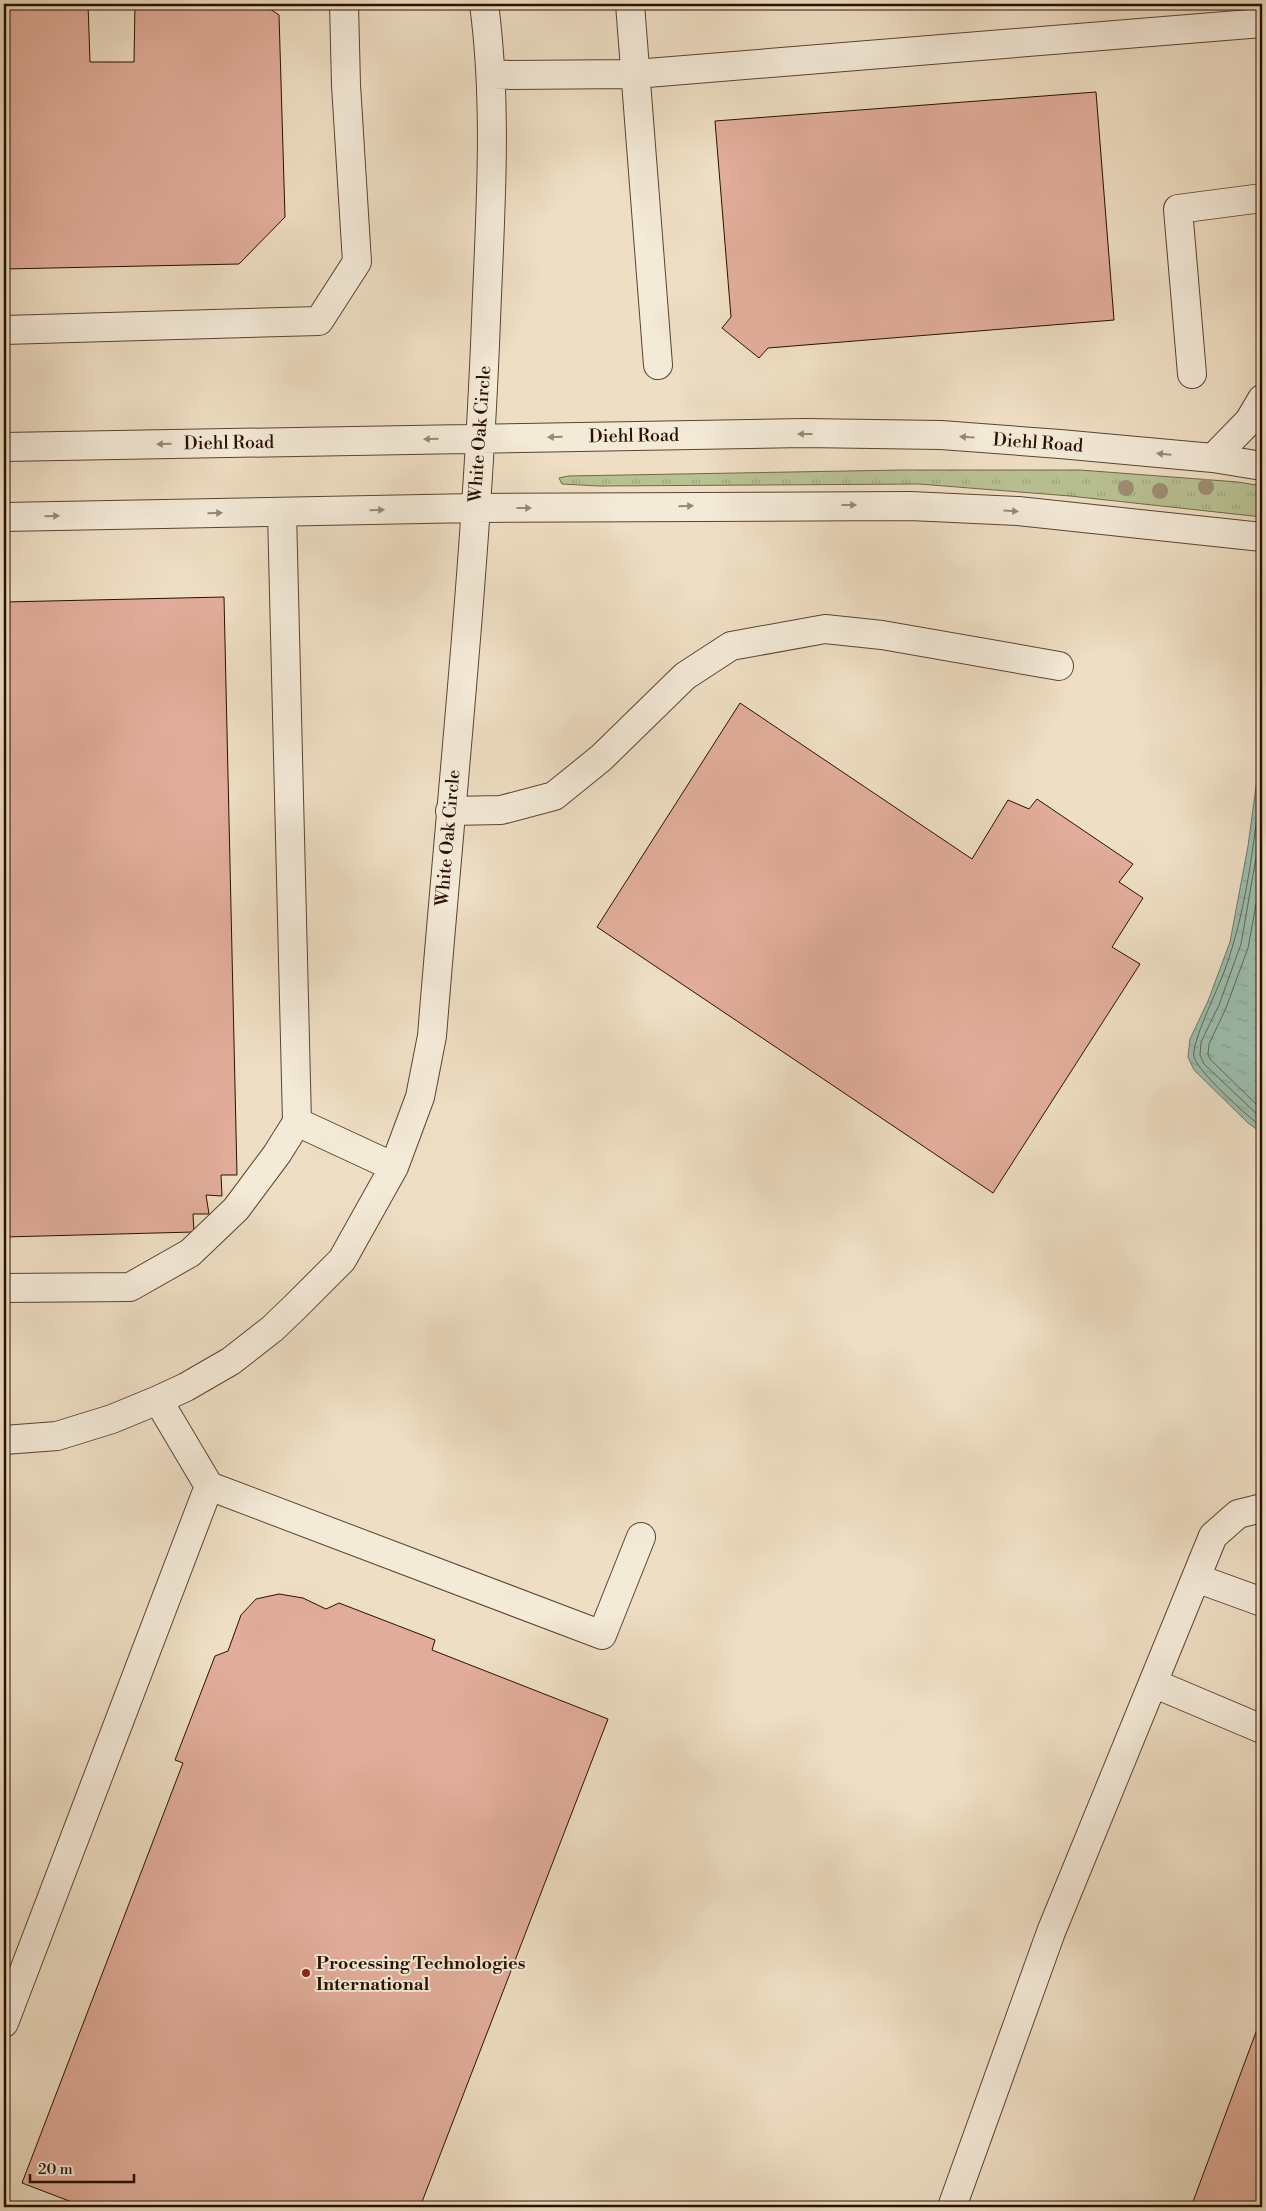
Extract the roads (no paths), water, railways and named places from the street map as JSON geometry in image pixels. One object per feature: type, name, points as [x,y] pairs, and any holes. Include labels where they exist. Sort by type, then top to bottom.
[{"type":"street","points":[[4,330],[319,321],[357,262],[346,85],[344,4]]},
{"type":"street","name":"White Oak Circle","points":[[4,1440],[56,1436],[112,1419],[158,1400],[186,1387],[231,1361],[272,1329],[342,1260],[394,1167],[420,1097],[432,1036],[480,438],[493,139],[491,76],[484,4]]},
{"type":"street","points":[[630,4],[658,365]]},
{"type":"street","points":[[491,76],[635,74],[1261,22]]},
{"type":"street","points":[[1192,374],[1178,209],[1262,198]]},
{"type":"street","points":[[1213,458],[1250,421],[1262,399]]},
{"type":"street","name":"Diehl Road","points":[[4,447],[480,438],[805,434],[941,435],[1213,458],[1262,466]]},
{"type":"street","points":[[4,517],[475,508],[910,506],[1018,511],[1262,537]]},
{"type":"street","points":[[4,1288],[130,1286],[190,1253],[236,1209],[277,1154],[297,1122],[282,512]]},
{"type":"street","points":[[450,811],[501,810],[554,796],[601,758],[685,676],[731,646],[825,629],[882,635],[1059,666]]},
{"type":"street","points":[[297,1122],[394,1167]]},
{"type":"street","points":[[158,1400],[209,1486],[602,1634],[641,1537]]},
{"type":"street","points":[[4,2023],[209,1486]]},
{"type":"street","points":[[952,2207],[1052,1932],[1213,1536],[1238,1514],[1262,1508]]},
{"type":"street","points":[[1196,1578],[1262,1602]]},
{"type":"street","points":[[1153,1683],[1262,1729]]},
{"type":"water","points":[[1262,733],[1262,1133],[1248,1123],[1194,1070],[1188,1057],[1190,1039],[1208,1001],[1230,942],[1248,846],[1261,750],[1259,739]]},
{"type":"place","name":"Processing Technologies International","points":[[306,1973]]}]
